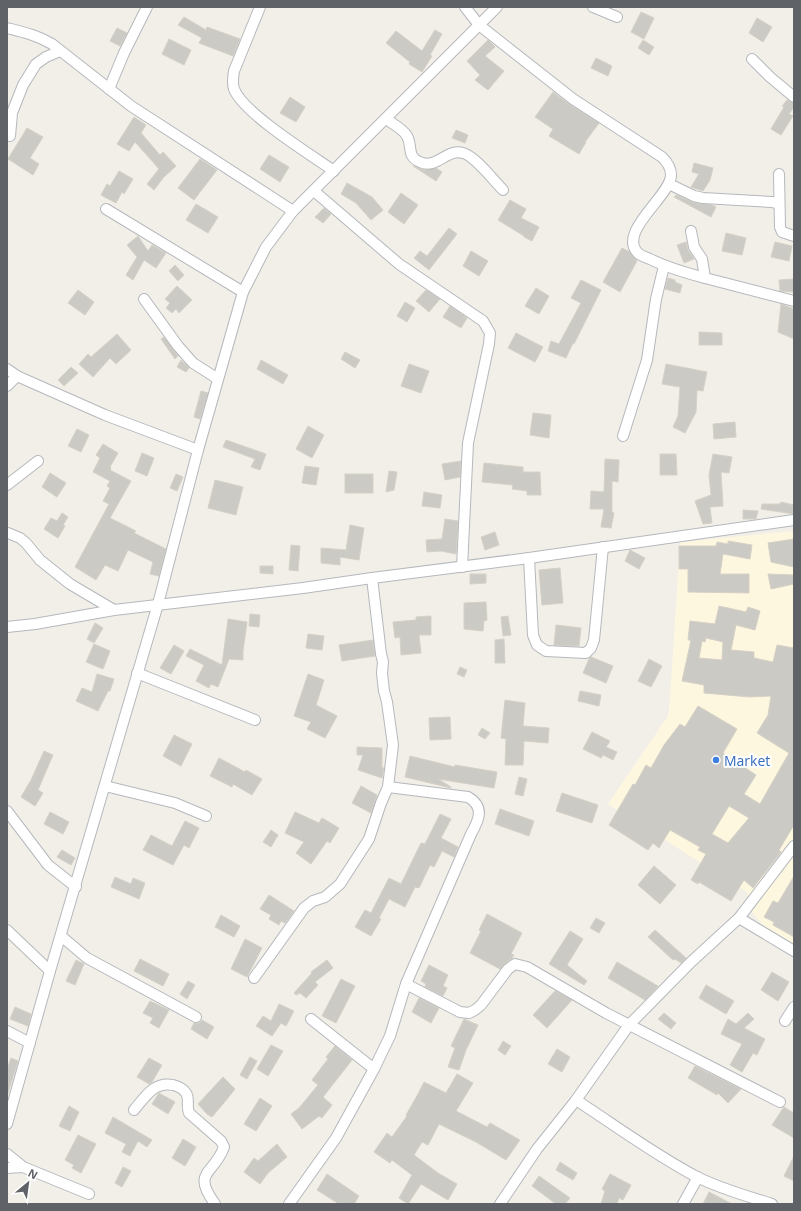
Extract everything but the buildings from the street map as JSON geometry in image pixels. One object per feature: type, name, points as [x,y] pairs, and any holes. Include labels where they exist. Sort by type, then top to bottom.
[{"type":"street","points":[[109,89],[124,53],[147,7]]},
{"type":"street","points":[[260,7],[234,71],[233,88],[241,100],[259,117],[334,171]]},
{"type":"street","points":[[465,7],[479,25],[573,99],[662,157],[670,168],[672,174],[670,184],[647,214],[634,235],[633,241],[639,254],[664,266],[794,301]]},
{"type":"street","points":[[7,1123],[158,604],[198,450],[243,292],[266,247],[293,211],[497,7]]},
{"type":"street","points":[[593,7],[617,17]]},
{"type":"street","points":[[7,28],[29,33],[41,38],[131,106],[293,211]]},
{"type":"street","points":[[10,136],[12,113],[23,84],[36,64],[46,57],[60,51]]},
{"type":"street","points":[[752,59],[770,77],[794,97]]},
{"type":"street","points":[[386,118],[407,136],[411,156],[414,159],[425,164],[430,164],[449,153],[463,152],[474,159],[503,190]]},
{"type":"street","points":[[779,174],[779,206],[781,211],[780,227],[782,232],[794,236]]},
{"type":"street","points":[[670,184],[694,196],[703,198],[772,202],[777,203],[779,206]]},
{"type":"street","points":[[314,191],[399,264],[483,321],[490,333],[468,443],[462,567]]},
{"type":"street","points":[[106,209],[243,292]]},
{"type":"street","points":[[691,231],[694,247],[702,259],[705,278]]},
{"type":"street","points":[[623,436],[647,360],[656,299],[664,266]]},
{"type":"street","points":[[144,299],[178,346],[193,363],[218,379]]},
{"type":"street","points":[[7,369],[17,376],[105,415],[198,450]]},
{"type":"street","points":[[7,386],[17,376]]},
{"type":"street","points":[[7,486],[38,461]]},
{"type":"street","points":[[7,627],[35,624],[158,604],[303,588],[462,567],[794,520]]},
{"type":"street","points":[[8,533],[20,538],[40,560],[70,584],[114,610]]},
{"type":"street","points":[[529,558],[533,635],[537,645],[546,651],[586,653],[591,648],[594,640],[603,547]]},
{"type":"street","points":[[254,978],[304,908],[313,901],[325,897],[340,884],[369,839],[388,787],[393,745],[384,690],[382,673],[383,662],[372,578]]},
{"type":"street","points":[[137,673],[255,720]]},
{"type":"street","points":[[105,786],[175,803],[206,816]]},
{"type":"street","points":[[289,1204],[336,1138],[374,1069],[390,1036],[406,984],[471,834],[478,822],[479,810],[475,801],[468,797],[388,787]]},
{"type":"street","points":[[7,810],[48,865],[76,886]]},
{"type":"street","points":[[500,1204],[537,1149],[576,1100],[629,1024],[691,962],[739,918],[794,846]]},
{"type":"street","points":[[739,918],[794,951]]},
{"type":"street","points":[[7,930],[50,971]]},
{"type":"street","points":[[61,936],[87,958],[196,1018]]},
{"type":"street","points":[[406,984],[460,1012],[469,1013],[481,1005],[508,969],[515,964],[527,967],[629,1024],[780,1102]]},
{"type":"street","points":[[785,1021],[794,1007]]},
{"type":"street","points":[[311,1019],[374,1069]]},
{"type":"street","points":[[7,1031],[30,1043]]},
{"type":"street","points":[[134,1110],[151,1090],[158,1085],[175,1085],[185,1090],[188,1096],[187,1109],[189,1113],[221,1141],[224,1147],[222,1153],[206,1173],[204,1179],[204,1185],[207,1193],[215,1204]]},
{"type":"street","points":[[576,1100],[666,1159],[698,1177],[736,1193],[772,1204]]},
{"type":"street","points":[[7,1154],[23,1167],[89,1194]]},
{"type":"street","points":[[7,1168],[23,1167]]},
{"type":"street","points":[[683,1204],[698,1177]]},
{"type":"shaded area","name":"Market","points":[[794,531],[794,944],[763,925],[751,911],[747,892],[608,804],[668,716],[680,542]]},
{"type":"place","name":"Market","points":[[716,760]]}]
